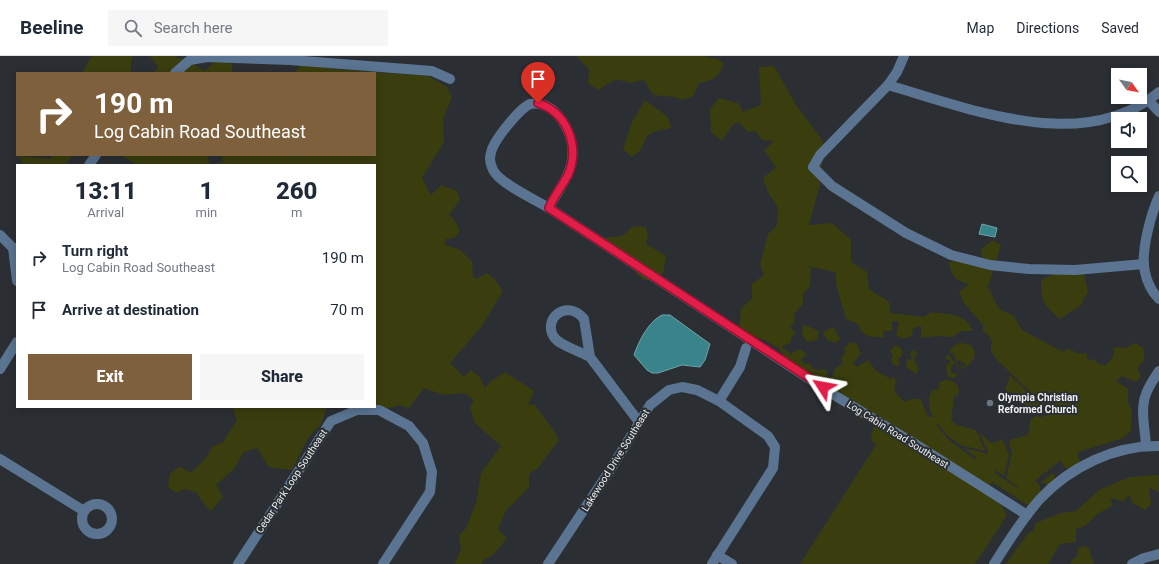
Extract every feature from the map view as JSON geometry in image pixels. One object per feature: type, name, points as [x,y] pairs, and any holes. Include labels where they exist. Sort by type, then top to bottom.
[{"type":"street","points":[[904,56],[897,72],[888,85],[820,154],[813,167],[832,186],[906,233],[951,255],[990,265],[1028,269],[1075,270],[1144,264]]},
{"type":"street","points":[[176,72],[190,60],[207,57],[290,60],[432,71],[450,79]]},
{"type":"street","points":[[888,85],[999,117],[1054,124],[1078,124],[1105,119],[1149,100],[1159,92]]},
{"type":"street","points":[[1149,100],[1159,112]]},
{"type":"street","name":"Log Cabin Road Southeast","points":[[549,208],[568,175],[573,161],[573,148],[570,135],[564,121],[554,111],[546,106],[538,103],[530,104],[521,110],[493,145],[490,161],[494,173],[834,395],[1027,515]]},
{"type":"street","points":[[1159,196],[1150,221],[1145,247],[1144,264],[1145,272],[1153,292],[1159,299]]},
{"type":"street","points":[[0,235],[15,248],[16,264]]},
{"type":"street","points":[[590,356],[560,342],[553,337],[551,329],[552,321],[556,314],[568,310],[575,311],[581,315],[584,319],[590,356],[639,422]]},
{"type":"street","points":[[0,369],[16,344]]},
{"type":"street","points":[[719,401],[740,367],[746,348]]},
{"type":"street","points":[[1146,445],[1144,409],[1145,395],[1150,384],[1159,371]]},
{"type":"street","name":"Lakewood Drive Southeast","points":[[548,564],[612,467],[650,405],[668,390],[682,387],[697,390],[719,401],[768,436],[775,448],[773,468],[712,564]]},
{"type":"street","name":"Cedar Park Loop Southeast","points":[[238,564],[330,421],[357,410],[381,410],[409,426],[424,443],[432,472],[430,492],[384,564]]},
{"type":"street","points":[[994,564],[1027,515],[1046,494],[1077,469],[1099,458],[1123,450],[1146,445],[1159,446]]},
{"type":"street","points":[[0,459],[84,511]]},
{"type":"street","points":[[1132,564],[1144,558],[1159,554]]},
{"type":"street","points":[[717,555],[732,564]]},
{"type":"green space","points":[[133,56],[131,61],[131,72],[83,72],[91,57]]},
{"type":"green space","points":[[150,56],[177,56],[176,58],[185,59],[205,71],[217,59],[232,64],[232,72],[155,72],[158,67]]},
{"type":"green space","points":[[703,56],[718,59],[724,64],[720,72],[714,78],[699,83],[693,96],[683,100],[674,97],[653,95],[644,80],[630,83],[616,79],[598,90],[588,83],[589,69],[577,57]]},
{"type":"green space","points":[[302,63],[335,69],[375,72],[296,72]]},
{"type":"green space","points":[[774,66],[796,105],[823,141],[821,180],[809,225],[832,223],[851,240],[851,262],[867,272],[869,289],[889,302],[890,313],[924,317],[931,312],[950,314],[966,320],[973,331],[961,331],[953,337],[936,336],[921,338],[921,326],[913,328],[912,336],[903,339],[896,335],[899,322],[892,321],[892,331],[883,331],[884,337],[868,336],[862,332],[858,324],[846,319],[836,284],[836,272],[811,267],[802,262],[811,268],[810,286],[803,294],[803,304],[794,314],[795,321],[790,328],[796,333],[791,337],[791,342],[782,347],[792,355],[793,352],[800,349],[807,354],[801,360],[804,364],[810,363],[812,368],[817,370],[826,369],[828,377],[832,377],[835,369],[843,363],[841,359],[846,352],[844,348],[850,342],[857,344],[861,354],[853,363],[857,367],[868,360],[876,371],[886,376],[890,380],[893,377],[897,380],[894,387],[897,395],[905,402],[911,399],[921,399],[929,417],[933,417],[929,404],[929,397],[932,390],[938,390],[940,382],[946,380],[955,382],[959,388],[958,395],[954,397],[951,420],[957,425],[976,430],[985,451],[960,445],[946,434],[937,422],[937,426],[950,441],[976,460],[977,458],[964,448],[988,454],[979,432],[991,443],[1002,439],[1009,455],[1004,476],[995,470],[995,473],[1017,488],[1018,487],[1006,478],[1012,453],[1009,443],[1010,440],[1028,435],[1031,418],[1034,418],[1035,416],[1042,417],[1049,414],[1044,405],[997,360],[991,351],[991,344],[993,342],[983,331],[983,325],[964,303],[959,292],[969,284],[957,279],[953,275],[949,263],[965,255],[984,260],[980,250],[993,240],[1001,245],[988,287],[999,309],[1014,316],[1022,330],[1063,352],[1068,348],[1078,354],[1086,353],[1088,360],[1093,359],[1100,365],[1106,365],[1113,357],[1114,347],[1126,348],[1135,343],[1143,348],[1144,359],[1142,364],[1137,368],[1141,376],[1136,382],[1122,376],[1116,381],[1128,389],[1128,402],[1132,411],[1131,430],[1123,438],[1081,451],[1077,454],[1082,466],[1074,471],[1064,467],[1061,460],[1050,469],[1047,469],[1048,472],[1044,473],[1035,481],[1039,484],[1042,494],[1029,506],[992,482],[985,493],[1002,506],[1007,515],[975,564],[800,564],[876,445],[871,439],[874,424],[855,416],[851,402],[842,406],[799,376],[778,348],[765,340],[745,333],[739,328],[741,309],[752,298],[752,284],[764,275],[760,264],[768,234],[777,225],[778,208],[768,192],[763,178],[776,167],[764,150],[774,141],[762,140],[756,131],[748,132],[739,122],[732,125],[722,141],[711,132],[710,109],[719,98],[738,103],[743,112],[761,105],[759,67]]},
{"type":"green space","points":[[376,72],[429,76],[447,87],[452,97],[443,119],[444,142],[422,178],[431,195],[441,185],[457,191],[460,200],[449,215],[454,219],[460,231],[454,238],[445,239],[445,245],[459,249],[472,261],[473,277],[476,279],[487,273],[495,280],[503,291],[482,326],[450,363],[464,377],[471,370],[480,377],[485,388],[491,381],[505,372],[534,391],[528,404],[535,405],[559,440],[538,468],[529,474],[529,487],[505,512],[498,530],[507,538],[493,555],[484,560],[481,564],[455,564],[461,549],[459,536],[466,528],[476,503],[481,473],[501,446],[475,423],[470,407],[474,400],[464,393],[444,395],[424,388],[409,408],[400,405],[379,410],[376,408],[376,164],[214,164],[223,162],[221,156],[376,156]]},
{"type":"green space","points":[[645,100],[668,117],[671,128],[649,135],[641,150],[632,157],[623,149],[632,122]]},
{"type":"green space","points":[[19,156],[50,159],[52,156],[72,156],[66,164],[23,164]]},
{"type":"green space","points":[[123,156],[207,156],[210,164],[135,164]]},
{"type":"green space","points":[[634,226],[646,227],[648,237],[646,244],[666,256],[663,273],[654,280],[643,280],[603,238],[622,236]]},
{"type":"green space","points":[[1057,273],[1084,274],[1088,292],[1080,306],[1060,319],[1044,302],[1041,287],[1041,280]]},
{"type":"green space","points":[[803,324],[819,331],[817,340],[807,342],[802,335]]},
{"type":"green space","points":[[834,327],[840,339],[836,343],[827,340],[823,334],[826,330]]},
{"type":"green space","points":[[961,343],[971,345],[975,352],[974,359],[964,369],[960,366],[962,365],[964,368],[964,363],[958,360],[958,364],[954,353],[952,354],[949,351],[955,345]]},
{"type":"green space","points":[[895,346],[899,346],[903,352],[901,357],[898,359],[900,362],[898,366],[891,362],[893,356],[890,350]]},
{"type":"green space","points":[[911,351],[915,351],[917,354],[914,359],[919,369],[916,374],[905,366],[908,359],[910,360],[913,357],[910,355]]},
{"type":"green space","points":[[947,354],[952,358],[952,361],[954,361],[961,371],[960,372],[954,378],[947,375],[946,364],[949,364],[950,361],[948,359],[946,360]],"holes":[[[954,364],[960,370],[960,372],[956,374],[950,372],[952,365]]]},
{"type":"green space","points":[[1010,375],[1042,406],[1040,415],[1032,413],[1016,396],[1013,396],[1012,393],[1005,391]]},
{"type":"green space","points":[[232,408],[327,408],[321,424],[308,438],[292,470],[269,467],[257,448],[243,453],[234,469],[216,485],[223,497],[211,511],[206,507],[197,493],[185,489],[176,493],[168,487],[170,474],[180,466],[191,473],[206,458],[212,447],[223,442],[237,420]]},
{"type":"green space","points":[[1053,473],[1055,477],[1055,484],[1047,485],[1041,482]]},
{"type":"green space","points":[[1159,475],[1159,492],[1149,488],[1151,504],[1145,510],[1132,503],[1130,495],[1123,501],[1110,498],[1113,505],[1096,515],[1085,526],[1076,529],[1076,542],[1060,544],[1048,564],[1006,564],[1028,533],[1033,531],[1036,523],[1061,513],[1076,511],[1099,490],[1130,477]]},
{"type":"green space","points":[[1084,546],[1089,548],[1094,564],[1070,564],[1077,556],[1078,548]]},
{"type":"water","points":[[982,224],[997,228],[995,237],[979,234]]},
{"type":"water","points":[[662,315],[670,315],[710,344],[705,360],[700,367],[682,365],[658,373],[652,373],[647,370],[634,355],[641,338],[648,327]]},
{"type":"place","name":"Olympia Christian Reformed Church","points":[[990,403]]},
{"type":"route","points":[[538,103],[554,111],[564,121],[570,135],[573,148],[573,161],[568,175],[549,208],[823,387]]}]
